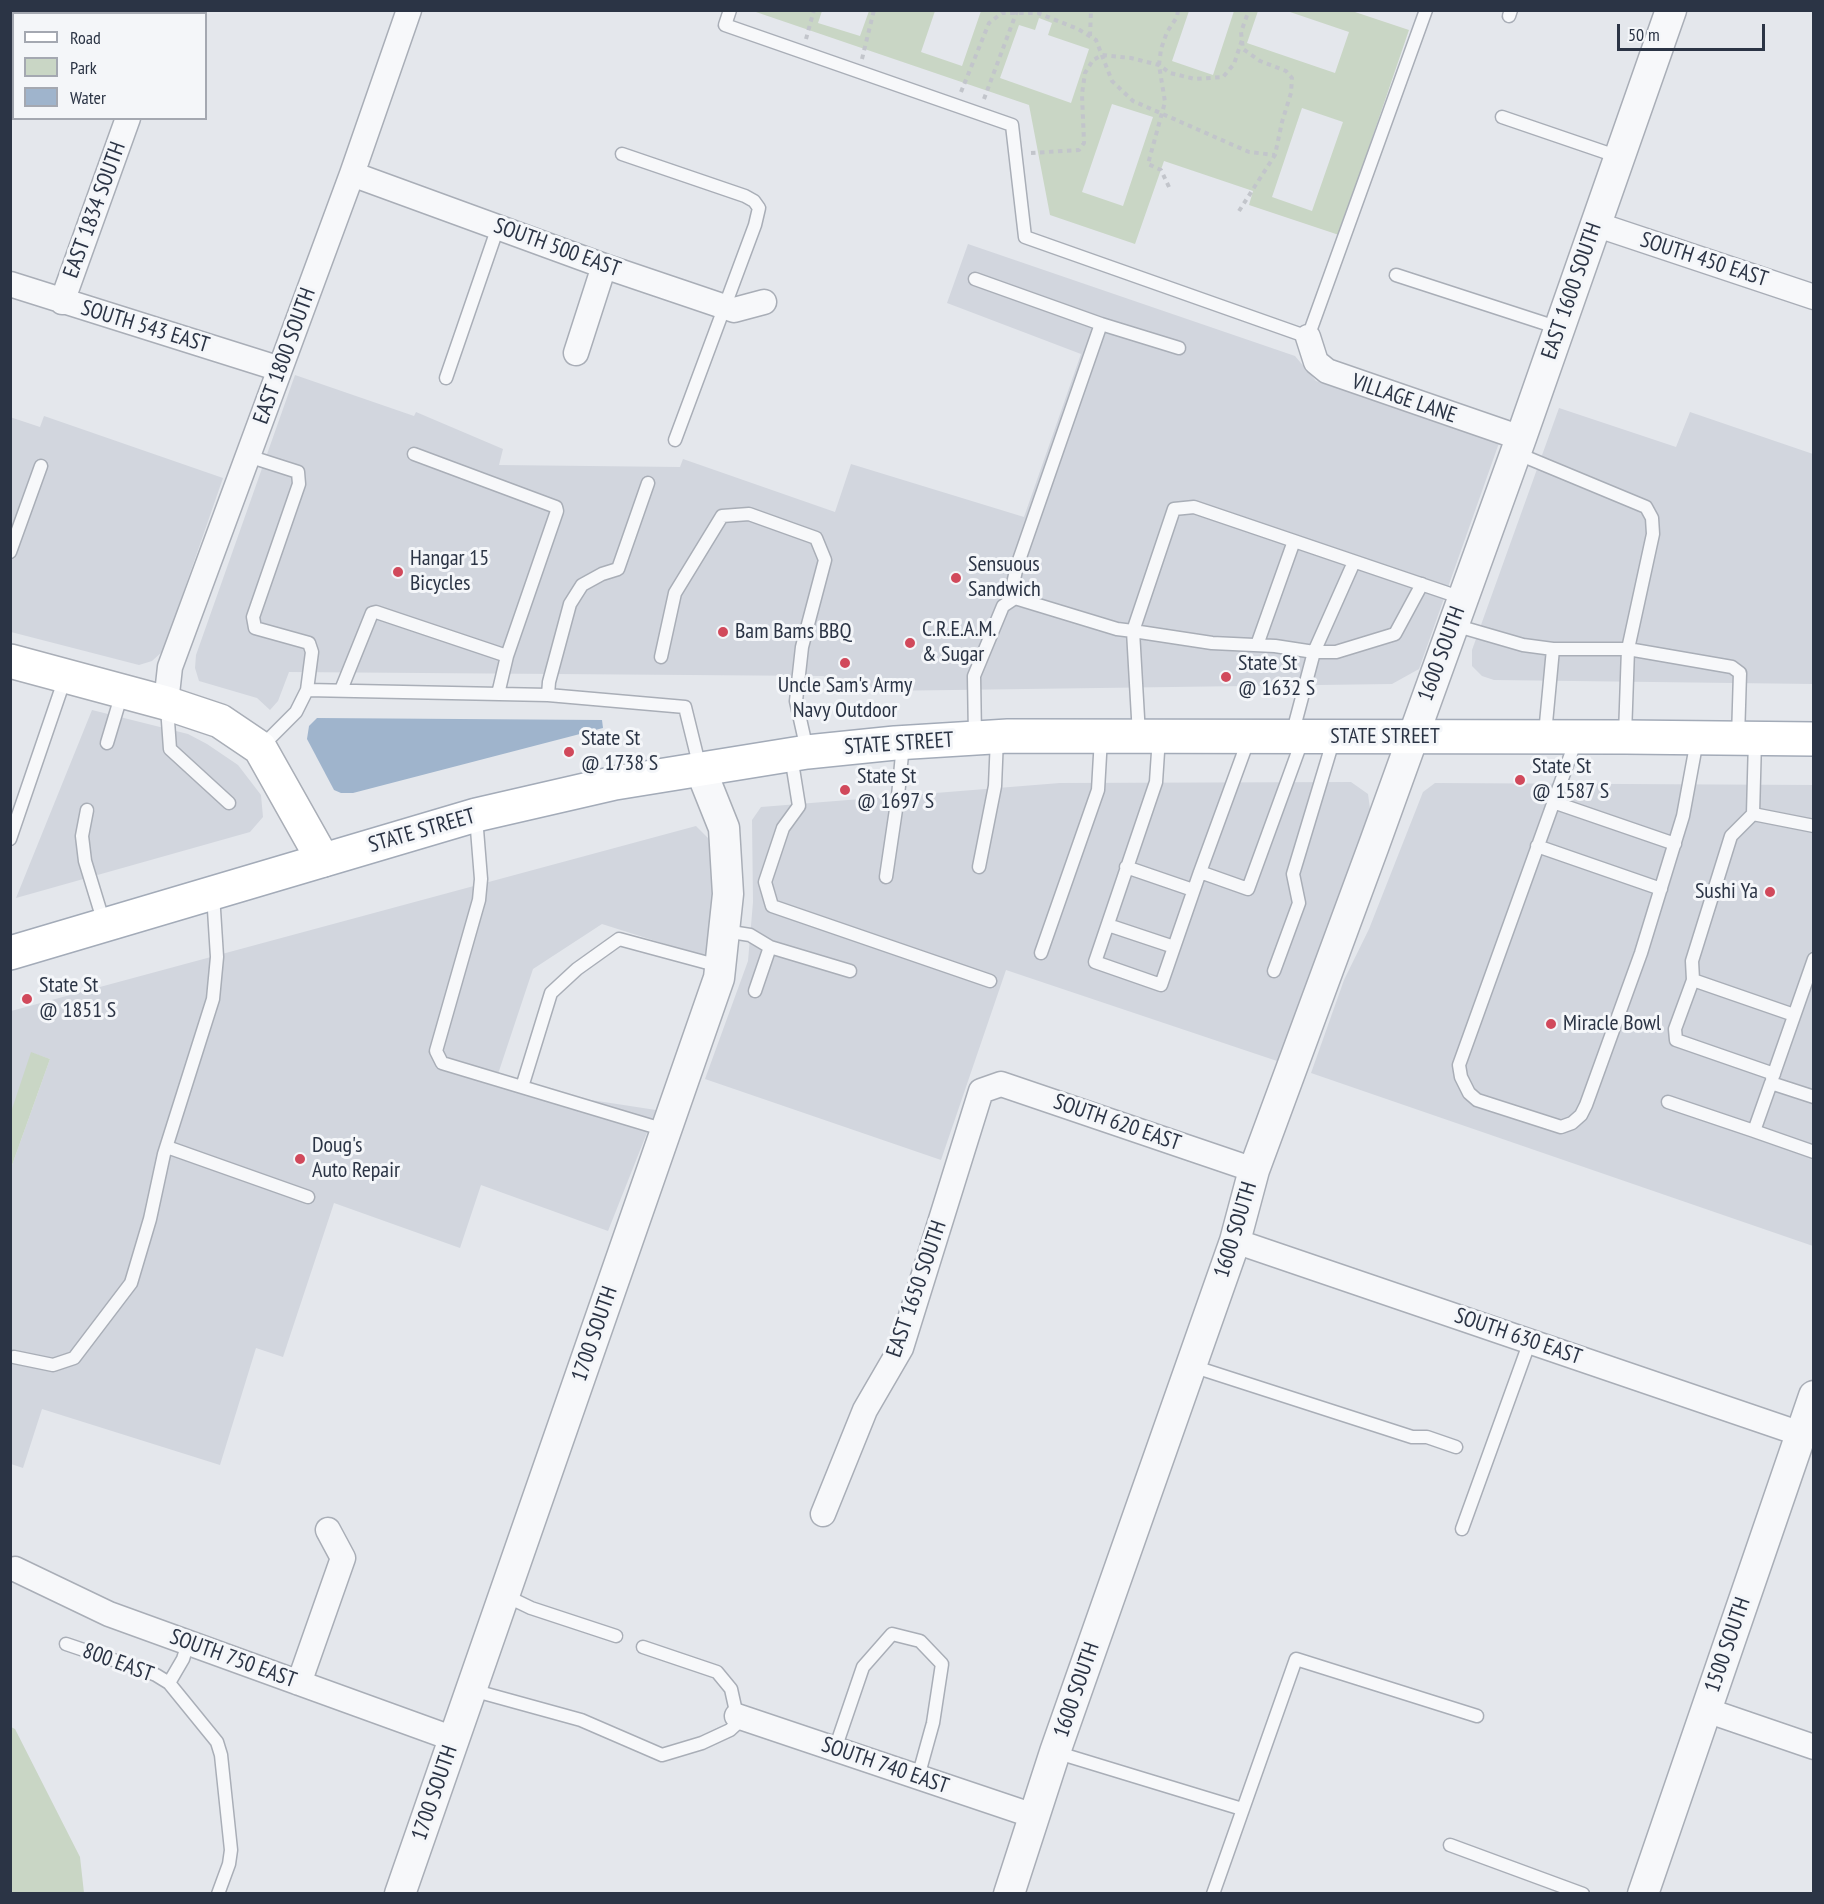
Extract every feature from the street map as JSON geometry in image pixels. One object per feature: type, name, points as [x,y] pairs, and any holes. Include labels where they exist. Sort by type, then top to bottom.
[{"type":"main road","points":[[10,662],[166,703],[220,721],[260,748],[323,860]]},
{"type":"main road","name":"STATE STREET","points":[[10,952],[476,815],[615,783],[799,753],[903,742],[1101,736],[1814,739]]},
{"type":"street","name":"EAST 1800 SOUTH","points":[[166,703],[170,667],[352,174],[409,10]]},
{"type":"street","name":"EAST 1600 SOUTH","points":[[1462,598],[1518,446],[1671,10]]},
{"type":"street","name":"EAST 1834 SOUTH","points":[[62,302],[127,120]]},
{"type":"street","name":"SOUTH 500 EAST","points":[[352,174],[723,307],[734,310],[764,302]]},
{"type":"street","name":"SOUTH 450 EAST","points":[[1595,224],[1814,297]]},
{"type":"street","points":[[576,353],[604,266]]},
{"type":"street","name":"SOUTH 543 EAST","points":[[10,284],[280,369]]},
{"type":"street","name":"VILLAGE LANE","points":[[1308,337],[1316,362],[1326,371],[1518,446]]},
{"type":"street","name":"1600 SOUTH","points":[[1009,1893],[1055,1752],[1235,1241],[1254,1170],[1462,598]]},
{"type":"street","name":"1700 SOUTH","points":[[400,1893],[719,978],[728,894],[723,828],[700,768]]},
{"type":"street","name":"SOUTH 620 EAST","points":[[981,1090],[1001,1084],[1254,1170]]},
{"type":"street","name":"EAST 1650 SOUTH","points":[[822,1514],[865,1410],[901,1348],[981,1090]]},
{"type":"street","name":"SOUTH 630 EAST","points":[[1235,1241],[1807,1434]]},
{"type":"street","name":"1500 SOUTH","points":[[1643,1893],[1706,1710],[1807,1434],[1814,1396]]},
{"type":"street","points":[[299,1683],[343,1558],[328,1530]]},
{"type":"street","name":"SOUTH 750 EAST","points":[[15,1569],[109,1614],[454,1739]]},
{"type":"street","points":[[1706,1710],[1814,1747]]},
{"type":"street","name":"SOUTH 740 EAST","points":[[740,1717],[1034,1816]]},
{"type":"lane","points":[[730,10],[725,25],[1012,125],[1025,237],[1308,337],[1426,10]]},
{"type":"lane","points":[[1502,117],[1619,157]]},
{"type":"lane","points":[[622,154],[745,196],[758,204],[758,216],[675,440]]},
{"type":"lane","points":[[446,378],[498,227]]},
{"type":"lane","points":[[1396,275],[1559,328]]},
{"type":"lane","points":[[975,279],[1101,324],[1179,348]]},
{"type":"lane","points":[[1009,602],[1017,566],[1101,324]]},
{"type":"lane","points":[[1518,446],[1646,507],[1652,518],[1653,534],[1628,649],[1625,737]]},
{"type":"lane","points":[[414,454],[556,507],[557,511],[507,656],[498,694]]},
{"type":"lane","points":[[248,456],[298,472],[299,484],[253,617],[255,628],[309,643],[312,652],[307,690],[296,712],[260,748]]},
{"type":"lane","points":[[10,552],[41,466]]},
{"type":"lane","points":[[548,695],[549,682],[570,604],[582,585],[602,574],[618,569],[648,483]]},
{"type":"lane","points":[[1250,736],[1193,890],[1161,985],[1095,962],[1156,782],[1133,631],[1174,509],[1194,507],[1462,598],[1523,645],[1554,649],[1628,649],[1732,667],[1740,672],[1753,814]]},
{"type":"lane","points":[[661,657],[675,593],[722,516],[750,514],[816,538],[825,560],[802,647],[796,701],[799,806],[783,828],[765,882],[772,906],[990,981]]},
{"type":"lane","points":[[1257,645],[1294,541]]},
{"type":"lane","points":[[1274,971],[1299,903],[1293,874],[1310,737],[1314,652],[1354,562]]},
{"type":"lane","points":[[979,867],[995,786],[974,676],[1003,606],[1015,598],[1117,629],[1212,643],[1336,652],[1395,634],[1422,584]]},
{"type":"lane","points":[[341,690],[372,613],[376,612],[507,656]]},
{"type":"lane","points":[[1554,649],[1561,738],[1553,802],[1459,1065],[1461,1077],[1469,1093],[1477,1100],[1561,1127],[1572,1123],[1581,1115],[1633,975],[1661,890],[1683,816],[1697,738]]},
{"type":"lane","points":[[10,839],[66,676]]},
{"type":"lane","points":[[307,690],[548,695],[685,707],[700,768]]},
{"type":"lane","points":[[106,743],[123,692]]},
{"type":"lane","points":[[166,703],[170,749],[229,803]]},
{"type":"lane","points":[[1041,953],[1098,790],[1101,736]]},
{"type":"lane","points":[[1200,872],[1248,890],[1310,737]]},
{"type":"lane","points":[[886,877],[903,742]]},
{"type":"lane","points":[[1553,802],[1675,844]]},
{"type":"lane","points":[[87,810],[82,836],[85,861],[104,925]]},
{"type":"lane","points":[[1753,814],[1814,826]]},
{"type":"lane","points":[[1753,814],[1731,836],[1692,961],[1693,980],[1675,1029],[1676,1040],[1814,1097]]},
{"type":"lane","points":[[476,815],[482,879],[479,900],[436,1051],[442,1063],[666,1130]]},
{"type":"lane","points":[[1537,846],[1661,890]]},
{"type":"lane","points":[[1126,867],[1193,890]]},
{"type":"lane","points":[[14,1357],[53,1365],[74,1358],[131,1283],[150,1219],[167,1146],[213,999],[217,957],[213,893]]},
{"type":"lane","points":[[1108,925],[1174,947]]},
{"type":"lane","points":[[724,931],[750,935],[770,947],[850,971]]},
{"type":"lane","points":[[522,1087],[551,993],[577,969],[619,939],[720,967]]},
{"type":"lane","points":[[755,991],[770,947]]},
{"type":"lane","points":[[1754,1131],[1814,959]]},
{"type":"lane","points":[[1693,980],[1794,1015]]},
{"type":"lane","points":[[1668,1102],[1814,1152]]},
{"type":"lane","points":[[167,1146],[308,1197]]},
{"type":"lane","points":[[1462,1529],[1530,1341]]},
{"type":"lane","points":[[1191,1366],[1412,1437],[1427,1437],[1456,1447]]},
{"type":"lane","points":[[504,1595],[531,1608],[616,1636]]},
{"type":"lane","points":[[835,1749],[863,1667],[892,1634],[920,1641],[942,1664],[933,1724],[918,1777]]},
{"type":"lane","points":[[188,1643],[183,1659],[169,1683],[217,1742],[221,1755],[231,1850],[229,1864],[218,1893]]},
{"type":"lane","name":"800 EAST","points":[[66,1644],[143,1670],[169,1683]]},
{"type":"lane","points":[[472,1690],[581,1720],[663,1755],[702,1743],[730,1731],[740,1717],[731,1689],[717,1672],[643,1647]]},
{"type":"lane","points":[[1213,1893],[1296,1659],[1477,1716]]},
{"type":"lane","points":[[1055,1752],[1242,1809]]},
{"type":"lane","points":[[1450,1845],[1583,1893]]},
{"type":"path","points":[[802,52],[814,10]]},
{"type":"path","points":[[859,72],[874,10]]},
{"type":"path","points":[[1090,36],[1091,10]]},
{"type":"path","points":[[1169,187],[1161,170],[1148,164],[1165,102],[1159,65],[1161,49],[1167,32],[1177,17],[1178,10]]},
{"type":"path","points":[[1239,211],[1275,156],[1282,122],[1292,93],[1292,78],[1286,71],[1260,61],[1243,49],[1241,32],[1249,10]]},
{"type":"path","points":[[979,113],[1016,11]]},
{"type":"path","points":[[956,105],[989,23],[1002,13],[1016,11],[1038,13],[1078,29],[1096,40],[1112,81],[1133,101],[1249,152],[1275,156]]},
{"type":"path","points":[[1016,154],[1079,150],[1084,143],[1082,94],[1085,73],[1093,60],[1102,55],[1131,58],[1159,65],[1170,73],[1196,79],[1222,77],[1234,64],[1242,40]]},
{"type":"shaded area","points":[[968,244],[1295,356],[1316,381],[1499,443],[1419,669],[1392,684],[879,691],[823,676],[289,672],[278,701],[270,710],[257,698],[199,681],[195,668],[196,655],[295,375],[414,416],[416,412],[503,449],[499,465],[680,467],[683,459],[835,512],[851,464],[1024,517],[1081,354],[947,303]]},
{"type":"shaded area","points":[[1559,408],[1676,447],[1690,412],[1813,454],[1813,684],[1494,680],[1482,676],[1472,666],[1472,650]]},
{"type":"shaded area","points":[[44,416],[223,478],[163,651],[152,661],[139,665],[11,632],[10,417],[40,427]]},
{"type":"shaded area","points":[[92,710],[188,734],[207,744],[238,765],[261,795],[263,817],[250,832],[16,898]]},
{"type":"shaded area","points":[[1351,782],[1368,794],[1371,816],[1280,1062],[1006,970],[941,1160],[705,1079],[748,961],[753,902],[752,820],[761,807],[1060,783]]},
{"type":"shaded area","points":[[1435,783],[1813,785],[1813,1246],[1311,1073],[1344,980],[1369,929],[1423,792]]},
{"type":"shaded area","points":[[696,826],[710,840],[714,880],[709,958],[602,924],[533,969],[498,1074],[578,1098],[656,1110],[608,1231],[481,1185],[460,1248],[334,1203],[283,1357],[256,1348],[220,1465],[42,1409],[23,1468],[11,1464],[11,1168],[50,1059],[32,1053],[11,1114],[11,1011]]},
{"type":"green space","points":[[753,11],[822,11],[818,23],[860,36],[869,11],[935,11],[921,52],[962,66],[981,11],[1189,11],[1172,61],[1213,75],[1234,11],[1258,11],[1247,43],[1335,73],[1349,32],[1287,11],[1352,11],[1409,30],[1339,235],[1249,205],[1253,191],[1164,161],[1135,244],[1050,215],[1029,105]],"holes":[[[1039,18],[1052,23],[1048,35],[1089,49],[1071,103],[1000,78],[1019,25],[1035,30]],[[1112,104],[1153,117],[1123,206],[1082,192]],[[1302,108],[1343,122],[1312,211],[1272,197]]]},
{"type":"green space","points":[[31,1052],[50,1059],[11,1168],[11,1112]]},
{"type":"green space","points":[[11,1727],[15,1729],[80,1857],[84,1893],[11,1893]]},
{"type":"water","points":[[317,718],[602,720],[603,728],[353,793],[341,793],[334,790],[307,739],[309,726]]},
{"type":"place","name":"Hangar 15 Bicycles","points":[[398,572]]},
{"type":"place","name":"Sensuous Sandwich","points":[[956,578]]},
{"type":"place","name":"Bam Bams BBQ","points":[[723,632]]},
{"type":"place","name":"C.R.E.A.M. & Sugar","points":[[910,643]]},
{"type":"place","name":"Uncle Sam's Army Navy Outdoor","points":[[845,663]]},
{"type":"place","name":"State St @ 1632 S","points":[[1226,677]]},
{"type":"place","name":"State St @ 1738 S","points":[[569,752]]},
{"type":"place","name":"State St @ 1587 S","points":[[1520,780]]},
{"type":"place","name":"State St @ 1697 S","points":[[845,790]]},
{"type":"place","name":"Sushi Ya","points":[[1770,892]]},
{"type":"place","name":"State St @ 1851 S","points":[[27,999]]},
{"type":"place","name":"Miracle Bowl","points":[[1551,1024]]},
{"type":"place","name":"Doug's Auto Repair","points":[[300,1159]]}]
